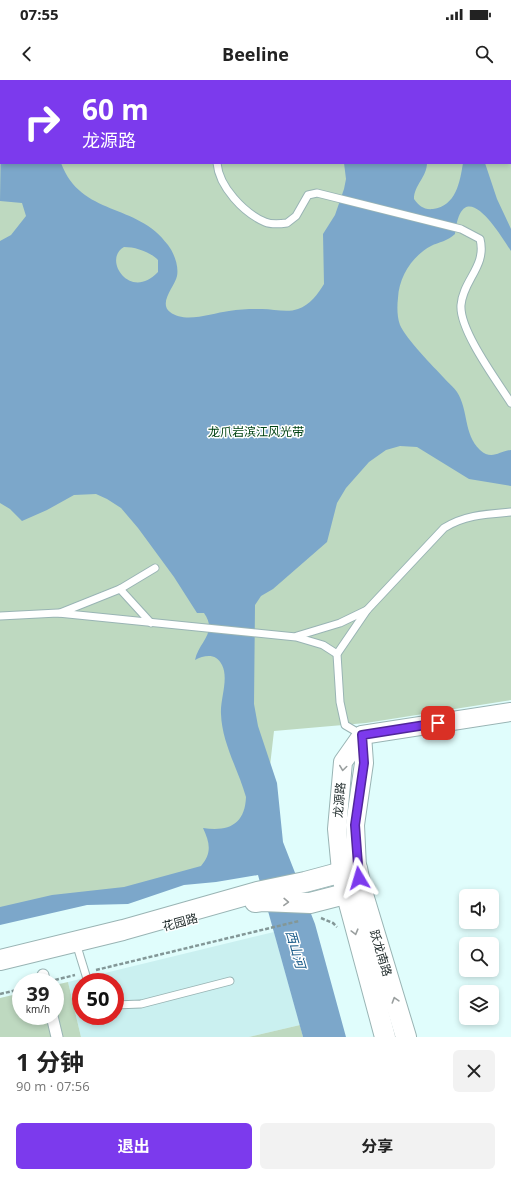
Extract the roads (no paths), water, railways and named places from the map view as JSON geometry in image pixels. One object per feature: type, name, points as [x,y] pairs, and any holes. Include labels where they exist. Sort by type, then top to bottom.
[{"type":"main road","name":"花园路","points":[[0,970],[130,928],[260,896],[349,870]]},
{"type":"main road","name":"跃龙南路","points":[[349,870],[385,1037]]},
{"type":"main road","name":"花园路","points":[[260,896],[307,911],[353,891]]},
{"type":"main road","name":"跃龙南路","points":[[353,891],[406,1037]]},
{"type":"main road","name":"花园路","points":[[0,960],[77,946]]},
{"type":"street","points":[[362,735],[511,712]]},
{"type":"street","name":"龙源路","points":[[349,870],[364,763],[362,735]]},
{"type":"street","points":[[54,1025],[57,1037]]},
{"type":"lane","points":[[217,164],[222,183],[229,193],[256,217],[267,222],[287,223],[296,216],[308,195],[317,193],[461,230],[480,239],[483,250],[481,258],[464,294],[461,306],[462,318],[474,345],[511,403]]},
{"type":"lane","points":[[362,735],[345,725],[340,702],[337,654],[367,610],[444,528],[454,522],[470,516],[511,512]]},
{"type":"lane","points":[[58,613],[120,589],[155,568]]},
{"type":"lane","points":[[120,589],[151,624]]},
{"type":"lane","points":[[296,637],[340,623],[367,610]]},
{"type":"lane","points":[[0,616],[58,613],[151,624],[296,637],[323,645],[337,654]]},
{"type":"lane","points":[[77,946],[85,973]]},
{"type":"lane","points":[[124,1005],[141,1004],[230,981]]},
{"type":"water","name":"西山河","points":[[1,164],[62,164],[70,180],[82,193],[95,201],[141,222],[155,231],[168,245],[177,264],[177,276],[166,299],[166,304],[170,312],[183,317],[199,317],[241,309],[289,311],[298,309],[310,302],[324,284],[323,234],[335,215],[344,189],[346,179],[344,164],[427,164],[425,173],[416,189],[414,199],[422,207],[433,209],[441,207],[447,203],[456,192],[463,164],[485,164],[497,199],[511,229],[511,251],[497,230],[480,211],[472,207],[465,208],[459,216],[455,234],[424,250],[412,261],[401,282],[397,304],[400,325],[403,331],[420,352],[454,388],[461,399],[468,429],[480,450],[488,455],[492,455],[511,450],[511,486],[469,479],[417,447],[400,446],[386,450],[369,462],[346,488],[337,503],[327,542],[273,589],[261,596],[255,605],[254,704],[258,726],[277,783],[283,842],[315,924],[346,1037],[303,1037],[258,875],[216,882],[184,885],[128,904],[87,905],[0,925],[0,907],[52,895],[124,887],[201,866],[207,857],[209,848],[203,828],[221,829],[234,824],[243,814],[246,797],[227,746],[222,725],[221,708],[225,676],[222,665],[217,658],[210,656],[195,660],[208,632],[208,620],[204,613],[197,613],[174,577],[138,528],[121,508],[96,494],[74,495],[47,510],[22,521],[10,509],[0,503],[0,241],[11,235],[26,216],[22,203],[0,201]],"holes":[[[124,247],[142,250],[158,260],[158,272],[148,280],[138,282],[129,280],[122,275],[118,268],[116,260],[118,253]]]},
{"type":"park label","name":"龙爪岩滨江风光带","points":[[256,431]]}]
